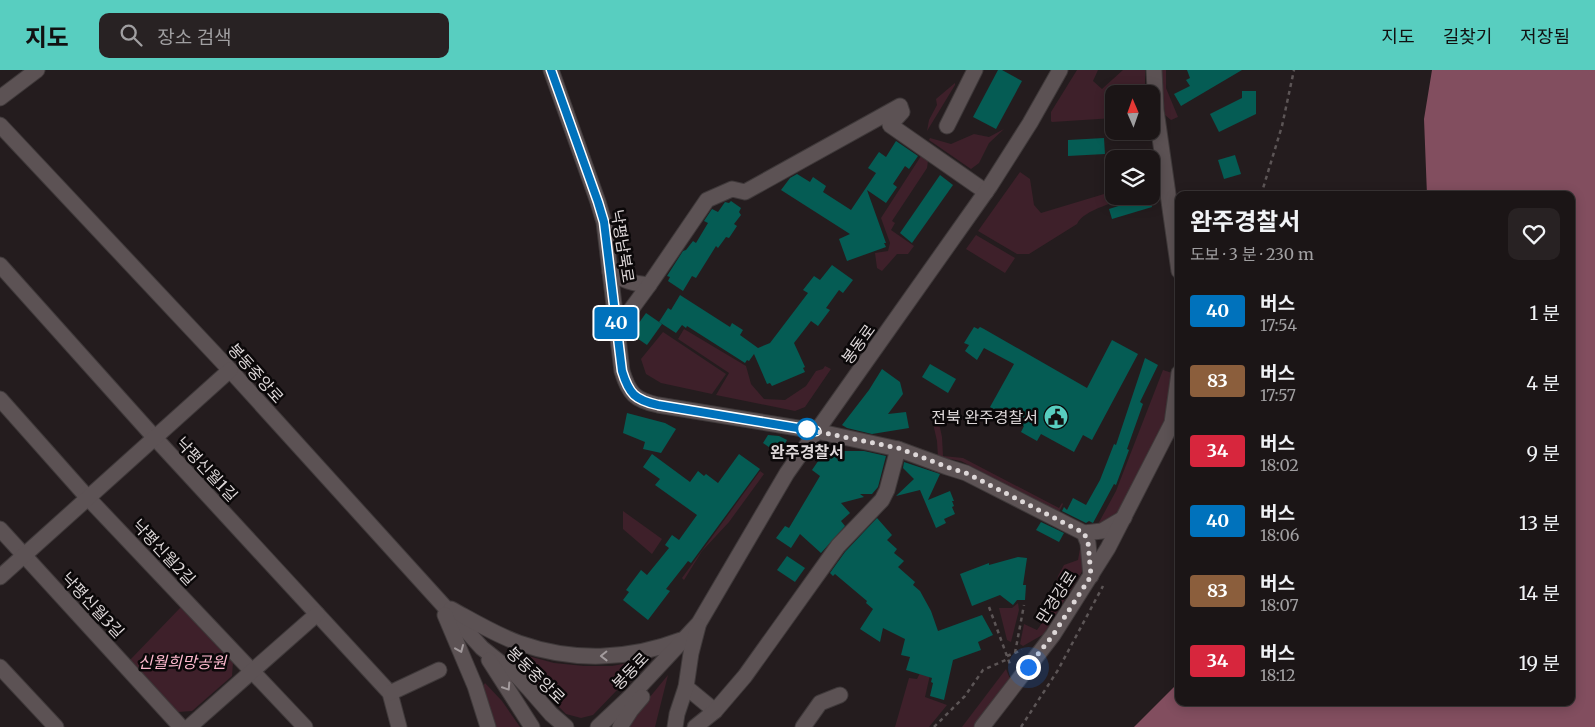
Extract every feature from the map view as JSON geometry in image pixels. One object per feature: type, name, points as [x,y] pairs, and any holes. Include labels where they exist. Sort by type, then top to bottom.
[{"type":"street","points":[[0,98],[38,70]]},
{"type":"street","name":"낙평남북로","points":[[551,70],[598,202],[605,231],[622,371],[626,385],[634,395],[643,401],[816,431],[898,448],[966,473],[1084,533]]},
{"type":"street","points":[[947,126],[975,70]]},
{"type":"street","name":"봉동로","points":[[598,727],[630,697],[699,623],[787,473],[986,192],[1025,132],[1060,70]]},
{"type":"street","points":[[1154,70],[1156,110],[1175,243]]},
{"type":"street","points":[[616,330],[707,200],[732,189],[745,192],[900,106],[902,112],[890,125],[986,192]]},
{"type":"street","name":"봉동중앙로","points":[[0,125],[230,370],[440,604],[482,648],[516,675],[551,714],[566,727]]},
{"type":"street","name":"낙평신월1길","points":[[0,265],[155,438],[390,693]]},
{"type":"street","points":[[610,272],[625,282],[649,285]]},
{"type":"street","points":[[0,577],[230,370]]},
{"type":"street","name":"낙평신월2길","points":[[0,399],[88,498],[305,727]]},
{"type":"street","name":"만경강로","points":[[982,727],[1053,635],[1091,576],[1124,518],[1172,423],[1175,402]]},
{"type":"street","points":[[695,727],[715,711],[746,676],[838,546],[882,500],[887,490],[898,448]]},
{"type":"street","points":[[1091,576],[1088,542],[1084,533],[1102,531],[1124,518]]},
{"type":"street","name":"낙평신월3길","points":[[0,529],[181,727]]},
{"type":"street","points":[[440,604],[519,643],[565,654],[628,656],[685,639]]},
{"type":"street","points":[[440,604],[475,686],[488,727]]},
{"type":"street","points":[[189,727],[317,614]]},
{"type":"street","points":[[686,727],[686,687],[691,653],[699,623]]},
{"type":"street","name":"봉동로","points":[[620,727],[631,710],[678,659],[685,639]]},
{"type":"street","name":"봉동중앙로","points":[[482,648],[532,727]]},
{"type":"street","points":[[0,667],[56,727]]},
{"type":"street","points":[[399,727],[390,693],[439,670]]},
{"type":"street","points":[[686,687],[715,711]]},
{"type":"street","points":[[675,727],[677,714],[686,687]]},
{"type":"street","points":[[803,727],[820,703],[840,696]]},
{"type":"path","points":[[1262,191],[1282,126],[1294,70]]},
{"type":"path","points":[[1016,653],[1024,605]]},
{"type":"path","points":[[988,607],[1016,682]]},
{"type":"path","points":[[934,727],[965,696],[983,670],[1008,659]]},
{"type":"green space","points":[[1077,70],[1098,70],[1093,81],[1102,89],[1105,86],[1105,119],[1052,122],[1051,112]]},
{"type":"green space","points":[[1123,70],[1145,70],[1145,85],[1106,85]]},
{"type":"green space","points":[[1160,70],[1166,70],[1166,88],[1178,117],[1171,120],[1165,115]]},
{"type":"green space","points":[[955,83],[927,131],[929,120],[937,105],[936,99]]},
{"type":"green space","points":[[1004,129],[989,143],[979,163],[971,169],[929,140],[930,138],[951,144],[974,134],[989,137]]},
{"type":"green space","points":[[921,156],[928,161],[927,168],[892,221],[895,223],[891,230],[914,246],[908,254],[897,254],[882,271],[877,268],[875,253],[888,251],[890,243],[881,218]]},
{"type":"green space","points":[[1020,172],[1030,179],[1034,205],[1041,213],[1105,194],[1105,205],[1107,205],[1087,214],[1077,224],[1029,254],[1017,254],[978,231]]},
{"type":"green space","points":[[976,235],[1015,258],[1005,273],[966,249]]},
{"type":"green space","points":[[684,329],[746,366],[751,384],[764,399],[785,400],[806,386],[816,371],[823,369],[825,366],[831,369],[805,407],[795,411],[716,395],[729,373],[678,339]]},
{"type":"green space","points":[[663,332],[726,374],[712,394],[661,383],[646,374],[641,359]]},
{"type":"green space","points":[[1163,370],[1172,373],[1166,419],[1120,516],[1097,526],[1116,491]]},
{"type":"green space","points":[[936,409],[942,437],[943,456],[963,458],[1059,508],[1062,503],[1059,512],[961,461],[938,457],[937,441],[930,410]]},
{"type":"green space","points":[[760,471],[764,474],[729,522],[702,551],[684,580],[682,578]]},
{"type":"green space","points":[[623,511],[662,539],[652,554],[623,529]]},
{"type":"green space","points":[[1081,543],[1086,565],[1044,634],[1023,646],[1020,644],[1024,624],[1037,630],[1050,612],[1057,597],[1054,591],[1058,576],[1064,565],[1078,560]]},
{"type":"green space","points":[[1018,603],[1019,610],[1011,642],[1007,640],[999,608],[1012,608]]},
{"type":"green space","name":"신월희망공원","points":[[181,607],[233,662],[232,676],[192,711],[178,712],[130,660]]},
{"type":"green space","points":[[517,653],[554,663],[584,666],[612,666],[639,661],[643,663],[593,715],[581,718],[566,714],[515,662],[514,655]]},
{"type":"green space","points":[[935,653],[925,697],[947,705],[929,727],[895,727],[909,678],[917,679],[924,665]]},
{"type":"green space","points":[[1006,669],[1010,679],[975,727],[962,727]]},
{"type":"green space","points":[[668,675],[655,727],[627,727],[631,720]]},
{"type":"green space","points":[[485,683],[502,701],[520,727],[495,727],[482,688]]},
{"type":"shaded area","points":[[1432,70],[1595,70],[1595,727],[1134,727],[1175,686],[1175,706],[1575,706],[1575,191],[1427,191],[1424,119]]},
{"type":"building","points":[[998,70],[1002,70],[1022,81],[996,129],[973,117]]},
{"type":"building","points":[[1187,70],[1242,70],[1181,106],[1174,94],[1190,86],[1186,80],[1190,78]]},
{"type":"building","points":[[1242,91],[1256,91],[1256,114],[1219,132],[1210,114],[1242,98]]},
{"type":"building","points":[[1104,138],[1105,154],[1068,156],[1068,140]]},
{"type":"building","points":[[896,141],[918,156],[909,169],[905,166],[893,184],[897,187],[886,203],[867,190],[886,247],[847,261],[839,239],[850,234],[781,190],[790,178],[797,174],[810,182],[813,177],[826,186],[823,192],[851,210],[876,173],[868,168],[879,152],[886,157]]},
{"type":"building","points":[[1235,155],[1241,174],[1224,179],[1218,160]]},
{"type":"building","points":[[940,175],[953,185],[912,243],[900,233]]},
{"type":"building","points":[[731,201],[741,208],[739,212],[741,215],[734,224],[737,226],[729,238],[726,237],[718,248],[716,246],[696,278],[692,276],[683,291],[668,281],[670,277],[667,276],[683,251],[693,241],[696,243],[708,223],[704,221],[712,209],[718,212],[725,202],[729,203]]},
{"type":"building","points":[[1122,205],[1152,205],[1152,207],[1112,219],[1109,209]]},
{"type":"building","points":[[832,265],[853,280],[843,293],[839,290],[826,308],[830,310],[818,326],[811,321],[794,343],[805,367],[803,368],[805,372],[772,386],[770,383],[767,384],[754,354],[745,363],[687,326],[686,328],[682,325],[676,333],[659,322],[668,308],[671,310],[680,295],[730,327],[732,323],[743,330],[740,335],[758,348],[770,343],[808,293],[803,290],[814,276],[820,280]]},
{"type":"building","points":[[646,313],[662,324],[647,345],[631,334]]},
{"type":"building","points":[[974,327],[984,329],[1087,388],[1112,340],[1138,354],[1092,440],[1083,435],[1074,452],[1041,434],[1037,441],[1021,432],[1024,426],[990,407],[1014,364],[984,348],[977,360],[965,351],[969,345],[964,343]]},
{"type":"building","points":[[1145,358],[1158,365],[1140,402],[1143,404],[1127,449],[1129,450],[1116,485],[1114,484],[1093,523],[1089,521],[1086,523],[1062,511],[1064,507],[1067,510],[1073,498],[1086,505],[1100,480],[1114,444],[1116,445]]},
{"type":"building","points":[[930,364],[956,379],[948,393],[922,377]]},
{"type":"building","points":[[882,369],[900,382],[903,394],[888,414],[906,412],[909,428],[872,434],[842,425],[869,390]]},
{"type":"building","points":[[627,413],[665,423],[676,429],[661,453],[643,449],[645,442],[623,433]]},
{"type":"building","points":[[768,435],[779,436],[787,440],[779,454],[763,443]]},
{"type":"building","points":[[825,451],[864,451],[886,456],[878,487],[872,494],[860,494],[864,497],[841,503],[850,513],[841,521],[845,526],[821,553],[800,534],[791,548],[776,538],[785,526],[789,528],[820,476],[812,470]]},
{"type":"building","points":[[652,454],[690,482],[698,471],[704,476],[706,474],[718,483],[739,454],[760,469],[691,563],[688,561],[666,589],[670,591],[648,620],[623,600],[629,592],[626,590],[641,570],[647,575],[669,548],[665,545],[672,535],[679,540],[697,515],[655,485],[660,479],[643,467]]},
{"type":"building","points":[[904,462],[940,474],[928,500],[950,491],[954,501],[952,501],[954,506],[952,507],[955,514],[944,519],[946,523],[936,528],[920,490],[896,496],[914,479],[903,468]]},
{"type":"building","points":[[877,518],[892,535],[887,540],[897,549],[894,553],[904,561],[898,567],[915,582],[913,585],[920,591],[931,611],[938,631],[982,615],[993,635],[978,642],[981,650],[953,660],[944,700],[930,696],[933,683],[931,682],[932,678],[906,670],[910,657],[901,655],[905,639],[883,628],[880,642],[860,629],[873,609],[866,603],[867,601],[835,574],[833,576],[830,573],[845,552]]},
{"type":"building","points":[[1041,522],[1064,533],[1059,542],[1036,530]]},
{"type":"building","points":[[787,556],[805,568],[795,582],[777,570]]},
{"type":"building","points":[[1018,557],[1027,558],[1023,585],[1026,585],[1025,600],[1017,600],[1013,605],[1000,595],[972,606],[960,574],[989,563],[989,565]]},
{"type":"bus line","name":"40","points":[[551,70],[604,222],[618,347],[626,385],[634,395],[643,401],[658,405],[816,431]]},
{"type":"place","name":"전북 완주경찰서","points":[[1056,417]]},
{"type":"place","name":"완주경찰서","points":[[807,429]]},
{"type":"route","points":[[807,429],[800,428],[898,448],[966,473],[1084,533],[1088,542],[1091,576],[1053,635],[1028,667]]}]
